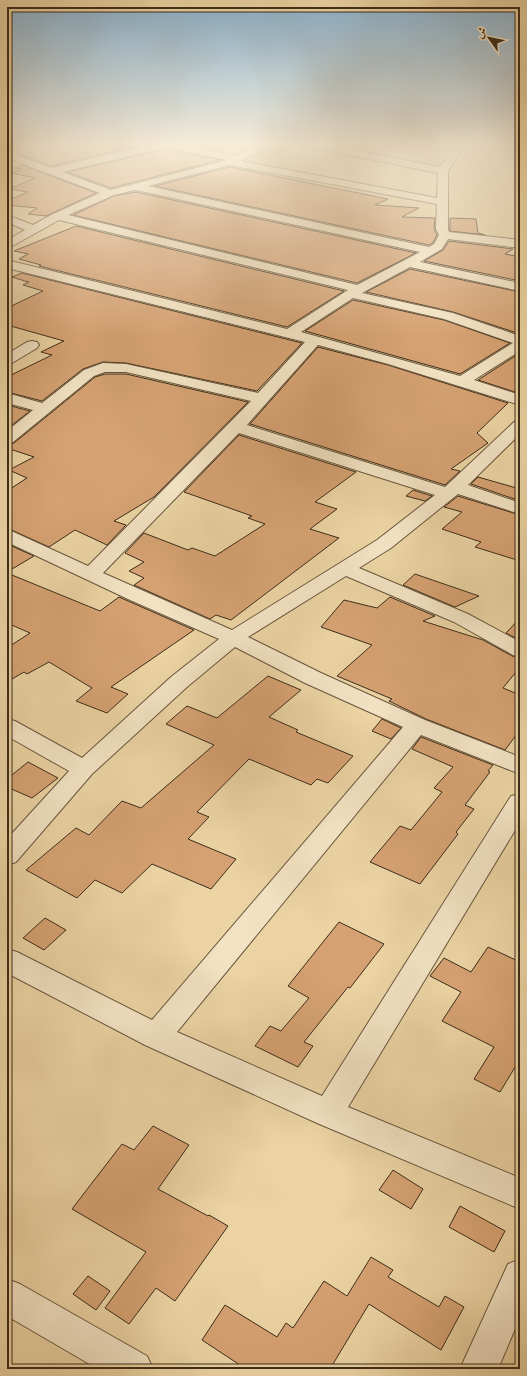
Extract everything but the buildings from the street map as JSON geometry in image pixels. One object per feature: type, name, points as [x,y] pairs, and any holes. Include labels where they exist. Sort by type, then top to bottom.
[{"type":"street","points":[[7,245],[33,228],[77,207]]},
{"type":"street","points":[[229,207],[431,251]]},
{"type":"street","points":[[443,207],[442,229],[445,235]]},
{"type":"street","points":[[57,216],[135,236],[278,269],[355,292],[448,316],[520,340]]},
{"type":"street","points":[[7,218],[33,228]]},
{"type":"street","points":[[288,334],[355,292],[431,251],[438,246],[445,235]]},
{"type":"street","points":[[445,235],[520,244]]},
{"type":"street","points":[[408,263],[520,287]]},
{"type":"street","points":[[7,264],[315,340],[463,381],[520,400]]},
{"type":"street","points":[[91,574],[236,427],[315,340]]},
{"type":"street","points":[[7,360],[32,345]]},
{"type":"street","points":[[463,381],[520,346]]},
{"type":"street","points":[[7,440],[44,408],[89,373],[103,367],[116,366],[262,399]]},
{"type":"street","points":[[7,398],[44,408]]},
{"type":"street","points":[[7,856],[84,769],[168,693],[233,638],[384,544],[451,490],[520,425]]},
{"type":"street","points":[[236,427],[520,509]]},
{"type":"street","points":[[7,534],[136,596],[233,638],[313,678],[417,725],[520,766]]},
{"type":"street","points":[[346,569],[392,590],[461,618],[520,651]]},
{"type":"street","points":[[156,1036],[417,725]]},
{"type":"street","points":[[7,726],[84,769]]},
{"type":"street","points":[[328,1113],[520,802]]},
{"type":"street","points":[[7,960],[156,1036],[328,1113],[520,1194]]},
{"type":"street","points":[[479,1369],[520,1276]]},
{"type":"street","points":[[7,1296],[134,1369]]}]
